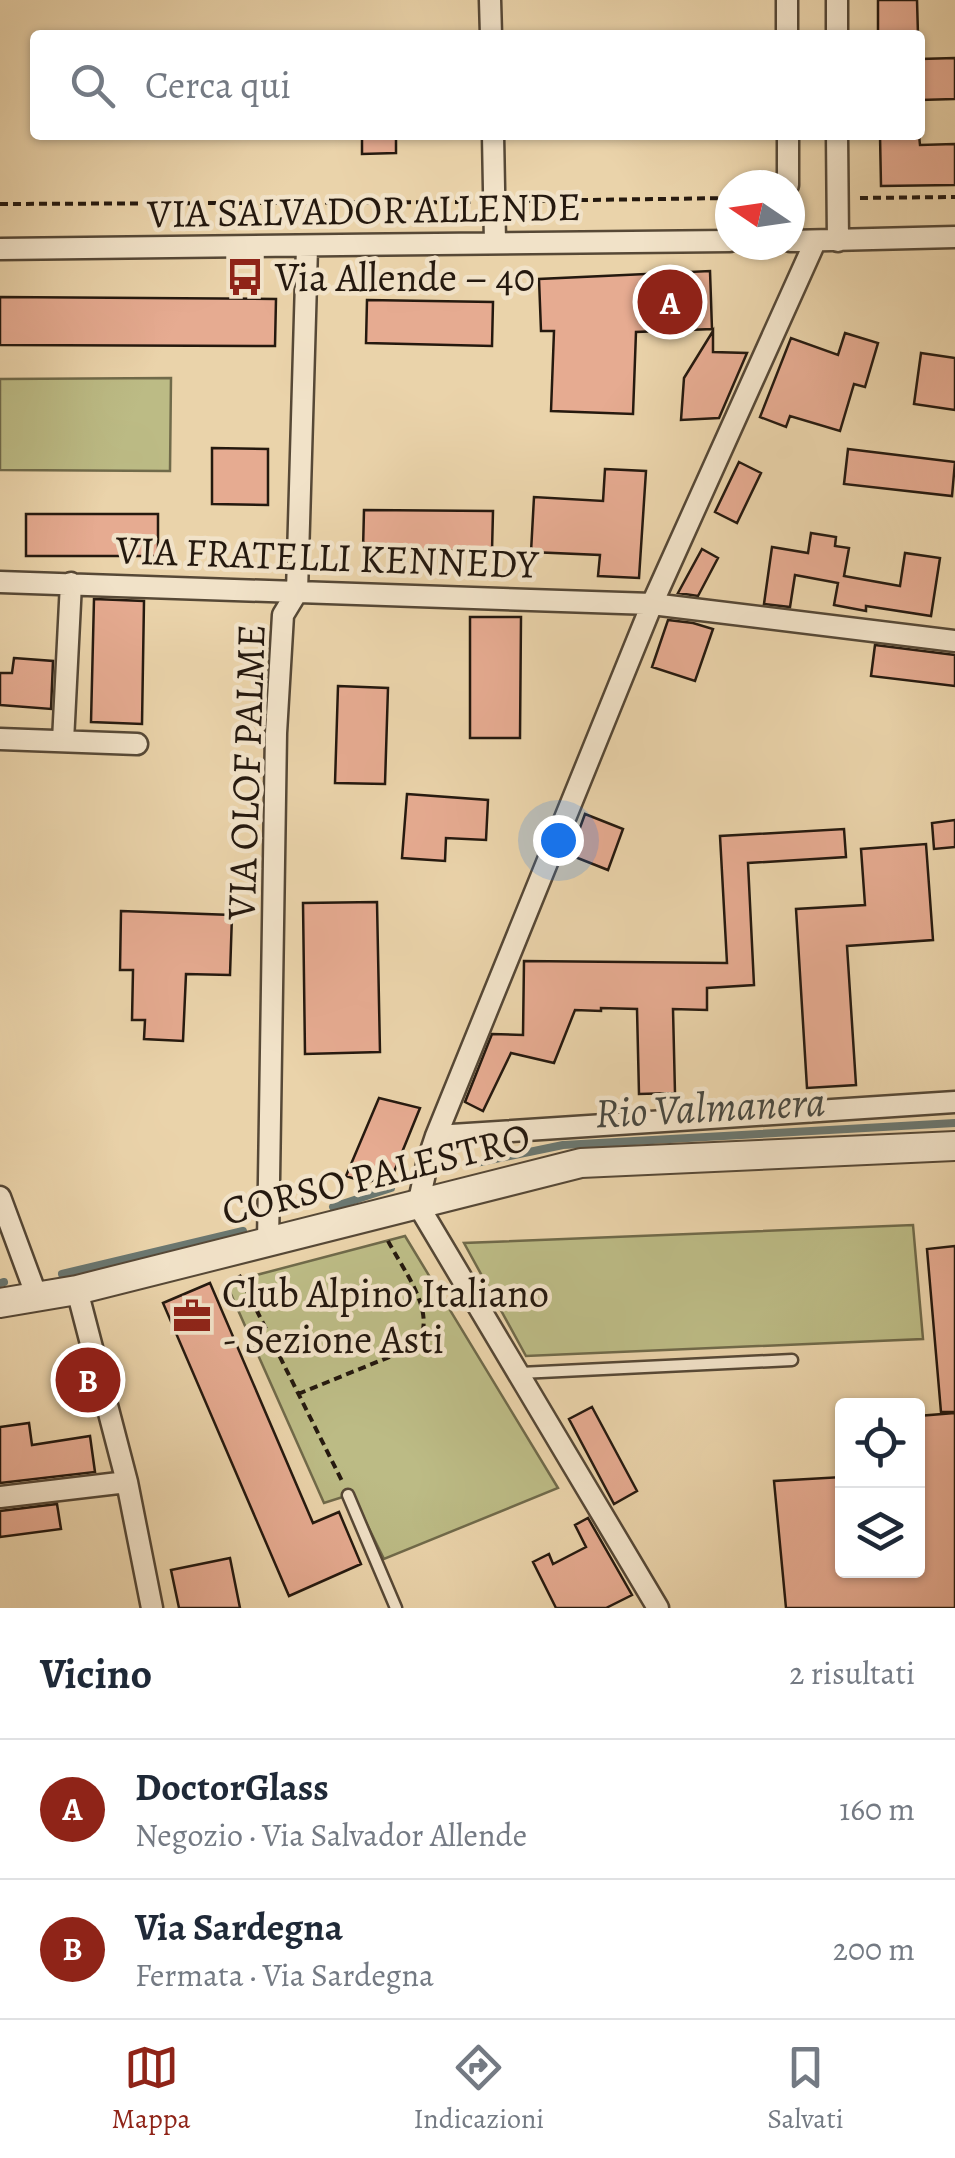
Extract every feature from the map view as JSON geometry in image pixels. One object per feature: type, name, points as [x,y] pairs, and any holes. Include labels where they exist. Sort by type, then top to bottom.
[{"type":"street","points":[[490,0],[491,30]]},
{"type":"street","points":[[787,0],[787,30]]},
{"type":"street","points":[[837,0],[837,30]]},
{"type":"street","points":[[493,140],[495,242]]},
{"type":"street","points":[[788,140],[788,170]]},
{"type":"street","points":[[838,140],[838,241]]},
{"type":"street","points":[[805,242],[955,236]]},
{"type":"street","name":"VIA SALVADOR ALLENDE","points":[[0,250],[715,241]]},
{"type":"street","points":[[658,1608],[418,1205],[436,1136],[652,604],[815,242]]},
{"type":"street","name":"VIA OLOF PALME","points":[[268,1243],[276,733],[283,615],[298,592],[307,246]]},
{"type":"street","name":"VIA FRATELLI KENNEDY","points":[[0,582],[652,604],[955,641]]},
{"type":"street","points":[[63,742],[70,583]]},
{"type":"street","points":[[0,739],[137,744]]},
{"type":"street","points":[[436,1136],[955,1102]]},
{"type":"street","name":"CORSO PALESTRO","points":[[0,1303],[78,1290],[581,1163],[955,1146]]},
{"type":"street","points":[[0,1197],[38,1297]]},
{"type":"street","points":[[78,1290],[127,1482],[152,1608]]},
{"type":"street","points":[[0,1497],[127,1482]]},
{"type":"lane","points":[[520,1373],[792,1360]]},
{"type":"lane","points":[[348,1494],[396,1608]]},
{"type":"path","points":[[838,198],[955,197]]},
{"type":"path","points":[[0,204],[715,198]]},
{"type":"path","points":[[298,1394],[414,1347],[422,1338],[426,1323],[423,1307],[376,1216]]},
{"type":"path","points":[[228,1252],[348,1494]]},
{"type":"shaded area","points":[[171,378],[170,471],[0,470],[0,379]]},
{"type":"shaded area","points":[[913,1225],[923,1339],[526,1356],[464,1243]]},
{"type":"shaded area","points":[[405,1236],[558,1488],[384,1559],[352,1494],[324,1503],[226,1283]]},
{"type":"building","points":[[878,0],[917,0],[918,30],[878,30]]},
{"type":"building","points":[[955,58],[955,99],[925,100],[925,59]]},
{"type":"building","points":[[362,140],[396,140],[396,153],[362,154]]},
{"type":"building","points":[[880,140],[955,144],[955,185],[881,186]]},
{"type":"building","points":[[710,271],[712,329],[636,332],[633,414],[551,411],[554,331],[541,331],[539,279]]},
{"type":"building","points":[[0,297],[276,299],[275,346],[0,345]]},
{"type":"building","points":[[367,300],[493,302],[492,346],[366,343]]},
{"type":"building","points":[[713,331],[713,352],[747,353],[719,418],[681,420],[684,378]]},
{"type":"building","points":[[845,333],[878,343],[865,387],[854,384],[840,431],[790,416],[786,427],[760,417],[791,338],[838,355]]},
{"type":"building","points":[[921,353],[955,358],[955,410],[914,404]]},
{"type":"building","points":[[212,448],[268,449],[268,505],[212,504]]},
{"type":"building","points":[[848,449],[955,462],[952,496],[844,484]]},
{"type":"building","points":[[739,462],[761,473],[737,523],[715,512]]},
{"type":"building","points":[[605,469],[646,471],[639,578],[598,576],[600,555],[531,552],[534,497],[603,501]]},
{"type":"building","points":[[364,510],[493,511],[492,551],[363,550]]},
{"type":"building","points":[[26,514],[158,514],[158,556],[26,556]]},
{"type":"building","points":[[811,533],[836,537],[835,546],[849,548],[844,576],[900,586],[905,553],[940,558],[931,616],[834,605],[838,583],[795,575],[790,607],[764,604],[772,547],[808,553]]},
{"type":"building","points":[[702,549],[718,558],[698,596],[678,593]]},
{"type":"building","points":[[94,599],[144,601],[142,724],[91,722]]},
{"type":"building","points":[[470,617],[521,617],[520,738],[470,738]]},
{"type":"building","points":[[668,620],[713,629],[695,681],[652,667]]},
{"type":"building","points":[[875,645],[955,655],[955,686],[871,676]]},
{"type":"building","points":[[14,658],[53,661],[51,709],[0,705],[0,673],[12,673]]},
{"type":"building","points":[[338,686],[388,688],[385,784],[335,783]]},
{"type":"building","points":[[407,794],[488,800],[486,840],[446,838],[445,861],[402,858]]},
{"type":"building","points":[[585,814],[623,829],[608,870],[570,855]]},
{"type":"building","points":[[955,820],[955,847],[934,849],[932,823]]},
{"type":"building","points":[[844,829],[846,857],[748,863],[754,985],[707,988],[707,1010],[673,1009],[675,1093],[639,1094],[637,1009],[601,1008],[575,1010],[554,1063],[511,1053],[483,1111],[465,1102],[492,1034],[523,1035],[524,961],[727,963],[720,836]]},
{"type":"building","points":[[926,844],[933,940],[847,946],[856,1085],[807,1088],[796,909],[865,905],[861,849]]},
{"type":"building","points":[[377,902],[380,1052],[305,1054],[303,903]]},
{"type":"building","points":[[121,911],[232,915],[230,975],[186,974],[183,1041],[144,1039],[145,1020],[132,1020],[133,970],[120,970]]},
{"type":"building","points":[[379,1098],[420,1108],[394,1172],[381,1169],[376,1179],[367,1183],[346,1176]]},
{"type":"building","points":[[955,1246],[955,1412],[941,1412],[927,1249]]},
{"type":"building","points":[[210,1283],[313,1523],[339,1512],[361,1564],[289,1596],[163,1303]]},
{"type":"building","points":[[592,1407],[637,1491],[614,1504],[569,1419]]},
{"type":"building","points":[[955,1413],[955,1608],[786,1608],[774,1481],[835,1477],[835,1578],[925,1578],[925,1415]]},
{"type":"building","points":[[29,1423],[32,1445],[90,1436],[95,1472],[0,1483],[0,1427]]},
{"type":"building","points":[[57,1504],[61,1529],[0,1537],[0,1511]]},
{"type":"building","points":[[588,1518],[632,1595],[606,1608],[556,1608],[533,1562],[549,1554],[553,1564],[586,1547],[575,1525]]},
{"type":"building","points":[[230,1558],[240,1608],[179,1608],[171,1570]]},
{"type":"waterway","name":"Rio Valmanera","points":[[471,1164],[563,1145],[955,1123]]},
{"type":"waterway","name":"Rio Valmanera","points":[[333,1207],[391,1188]]},
{"type":"waterway","name":"Rio Valmanera","points":[[62,1274],[243,1231]]},
{"type":"waterway","name":"Rio Valmanera","points":[[0,1283],[4,1282]]},
{"type":"place","name":"Via Allende – 40","points":[[245,277]]},
{"type":"place","name":"DoctorGlass","points":[[670,302]]},
{"type":"place","name":"Club Alpino Italiano - Sezione Asti","points":[[192,1316]]},
{"type":"place","name":"Via Sardegna","points":[[88,1380]]}]
